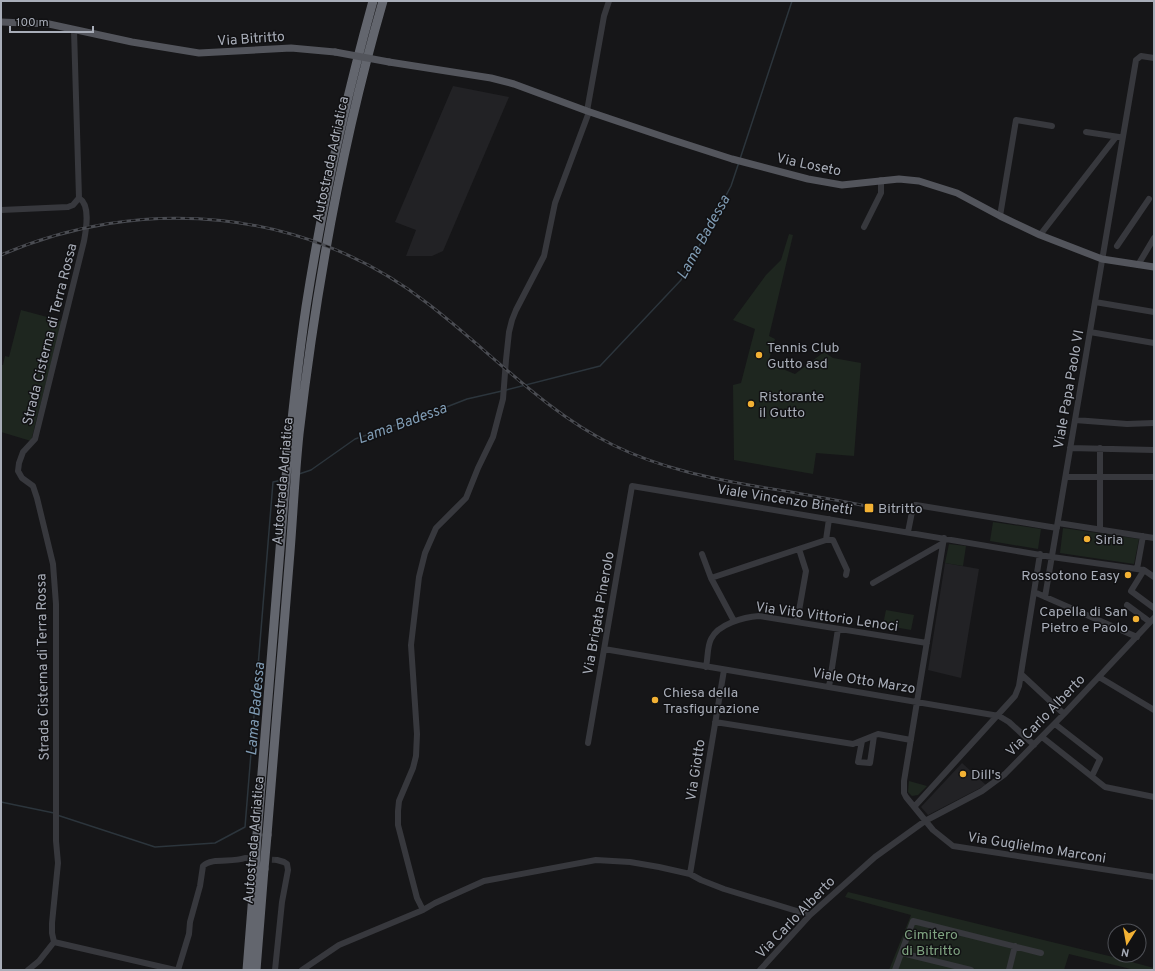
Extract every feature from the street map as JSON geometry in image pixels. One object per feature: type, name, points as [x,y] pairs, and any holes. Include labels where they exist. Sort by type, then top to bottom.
[{"type":"highway","name":"Autostrada Adriatica","points":[[247,970],[260,869],[267,836],[295,488],[294,435],[306,308],[334,155],[373,1]]},
{"type":"highway","name":"Autostrada Adriatica","points":[[256,970],[260,869],[257,835],[285,487],[328,235],[356,102],[383,1]]},
{"type":"main road","name":"Via Bitritto","points":[[1,22],[49,24],[132,42],[200,53],[291,48],[335,52],[503,81]]},
{"type":"main road","name":"Via Loseto","points":[[503,81],[544,94],[588,112],[732,159],[808,179],[842,185],[853,185],[882,180],[910,180],[938,186],[957,193],[1040,235],[1094,256],[1102,259],[1154,267]]},
{"type":"street","points":[[423,910],[417,898],[398,826],[399,801],[413,768],[417,748],[411,645],[419,577],[425,553],[436,528],[466,498],[493,437],[503,399],[509,332],[512,320],[544,256],[555,203],[588,112],[604,16],[609,1]]},
{"type":"street","name":"Strada Cisterna di Terra Rossa","points":[[54,942],[52,923],[58,863],[56,841],[56,604],[52,564],[38,498],[33,486],[22,478],[18,471],[23,452],[35,440],[84,241],[87,221],[82,199],[79,198],[74,30]]},
{"type":"street","name":"Viale Papa Paolo VI","points":[[1045,597],[1104,248],[1120,137],[1136,60],[1141,56],[1154,58]]},
{"type":"street","points":[[1000,216],[1016,120],[1052,126]]},
{"type":"street","points":[[1086,132],[1120,137]]},
{"type":"street","points":[[1040,235],[1120,137]]},
{"type":"street","points":[[864,227],[881,193],[882,180]]},
{"type":"street","points":[[1,210],[68,207],[73,205],[79,198]]},
{"type":"street","points":[[1117,246],[1149,199]]},
{"type":"street","points":[[1138,265],[1154,238]]},
{"type":"street","points":[[1094,256],[1104,248]]},
{"type":"street","points":[[1095,302],[1154,312]]},
{"type":"street","points":[[1090,332],[1154,343]]},
{"type":"street","points":[[1075,420],[1127,424],[1154,423]]},
{"type":"street","points":[[1070,448],[1154,450]]},
{"type":"street","points":[[1100,448],[1100,529]]},
{"type":"street","points":[[1066,477],[1154,477]]},
{"type":"street","name":"Viale Vincenzo Binetti","points":[[632,486],[908,532],[943,541],[1144,570]]},
{"type":"street","name":"Via Brigata Pinerolo","points":[[588,743],[632,486]]},
{"type":"street","points":[[908,532],[913,507],[916,505],[1057,526],[1100,529],[1154,538]]},
{"type":"street","points":[[826,540],[829,519]]},
{"type":"street","points":[[1137,569],[1142,536]]},
{"type":"street","points":[[710,578],[826,540],[833,540],[847,570],[846,575]]},
{"type":"street","points":[[873,583],[943,541]]},
{"type":"street","name":"Via Guglielmo Marconi","points":[[943,541],[904,781],[904,793],[925,821],[953,846],[1154,877]]},
{"type":"street","points":[[797,622],[806,571],[799,549]]},
{"type":"street","points":[[702,554],[710,578],[734,621]]},
{"type":"street","points":[[914,807],[999,716],[1015,696],[1019,686],[1040,554]]},
{"type":"street","points":[[1154,577],[1144,570],[1131,591],[1154,608]]},
{"type":"street","points":[[1034,592],[1137,637]]},
{"type":"street","points":[[1127,605],[1153,619]]},
{"type":"street","name":"Via Vito Vittorio Lenoci","points":[[706,667],[712,637],[720,629],[734,621],[747,617],[759,616],[927,643]]},
{"type":"street","name":"Via Carlo Alberto","points":[[760,970],[810,915],[875,857],[925,821],[982,791],[1004,774],[1055,724],[1153,619]]},
{"type":"street","points":[[829,687],[838,629]]},
{"type":"street","name":"Viale Otto Marzo","points":[[604,650],[917,701],[999,716]]},
{"type":"street","name":"Via Giotto","points":[[690,874],[724,670]]},
{"type":"street","points":[[1021,674],[1064,714]]},
{"type":"street","points":[[1099,677],[1154,710]]},
{"type":"street","points":[[999,716],[1010,722],[1034,745]]},
{"type":"street","points":[[716,722],[853,744],[878,734],[911,740]]},
{"type":"street","points":[[1055,724],[1100,759],[1092,776]]},
{"type":"street","points":[[862,741],[858,762],[870,763],[874,736]]},
{"type":"street","points":[[1042,737],[1105,787],[1154,797]]},
{"type":"street","points":[[28,970],[39,961],[54,942],[176,970],[189,934],[190,922],[200,886],[203,866],[211,862],[231,861],[245,858]]},
{"type":"street","points":[[275,970],[282,902],[288,870],[284,862],[277,860]]},
{"type":"street","points":[[302,970],[339,945],[423,910],[484,881],[596,860],[630,862],[690,874],[724,889],[810,915]]},
{"type":"street","points":[[895,970],[913,921],[1042,953]]},
{"type":"street","points":[[1009,970],[1015,946]]},
{"type":"street","points":[[902,954],[971,970]]},
{"type":"shaded area","points":[[453,86],[509,97],[443,251],[432,256],[406,256],[416,230],[395,222]]},
{"type":"shaded area","points":[[945,563],[979,569],[961,678],[928,670]]},
{"type":"shaded area","name":"Dill's","points":[[962,763],[986,785],[928,815],[921,807]]},
{"type":"green space","name":"Tennis Club Gutto asd","points":[[789,234],[793,235],[769,336],[775,339],[768,363],[795,374],[824,352],[833,358],[861,363],[854,456],[816,453],[813,474],[734,460],[733,385],[741,383],[755,329],[733,320],[766,275],[781,260]]},
{"type":"green space","points":[[21,310],[62,321],[31,441],[1,432],[1,365],[3,365],[5,356],[9,357]]},
{"type":"green space","points":[[993,522],[1041,529],[1038,549],[990,541]]},
{"type":"green space","points":[[1063,528],[1139,539],[1134,564],[1060,553]]},
{"type":"green space","points":[[949,544],[966,546],[963,566],[945,563]]},
{"type":"green space","points":[[886,610],[914,615],[911,630],[883,625]]},
{"type":"green space","points":[[909,781],[927,786],[918,795],[912,796],[908,792]]},
{"type":"green space","name":"Cimitero di Bitritto","points":[[848,892],[1107,956],[1107,963],[1135,963],[1154,968],[1154,970],[1135,970],[1069,954],[1064,970],[889,970],[911,915],[845,897]]},
{"type":"waterway","name":"Lama Badessa","points":[[740,159],[792,1]]},
{"type":"waterway","name":"Lama Badessa","points":[[506,390],[600,366],[681,280],[731,186],[739,162]]},
{"type":"waterway","name":"Lama Badessa","points":[[299,474],[311,470],[355,439],[467,399],[502,391]]},
{"type":"waterway","name":"Lama Badessa","points":[[57,815],[155,847],[215,843],[245,827],[273,482],[282,480]]},
{"type":"waterway","name":"Lama Badessa","points":[[1,802],[54,813]]},
{"type":"tunnel","points":[[245,858],[277,860]]},
{"type":"railway","points":[[1,255],[54,236],[109,223],[165,218],[221,220],[276,230],[329,247],[379,271],[427,303],[539,397],[563,415],[587,431],[613,445],[649,460],[703,476],[873,507]]},
{"type":"place","name":"Tennis Club Gutto asd","points":[[759,355]]},
{"type":"place","name":"Ristorante il Gutto","points":[[751,404]]},
{"type":"place","name":"Bitritto","points":[[869,508]]},
{"type":"place","name":"Siria","points":[[1087,539]]},
{"type":"place","name":"Rossotono Easy","points":[[1128,575]]},
{"type":"place","name":"Capella di San Pietro e Paolo","points":[[1136,619]]},
{"type":"place","name":"Chiesa della Trasfigurazione","points":[[655,700]]},
{"type":"place","name":"Dill's","points":[[963,774]]}]
